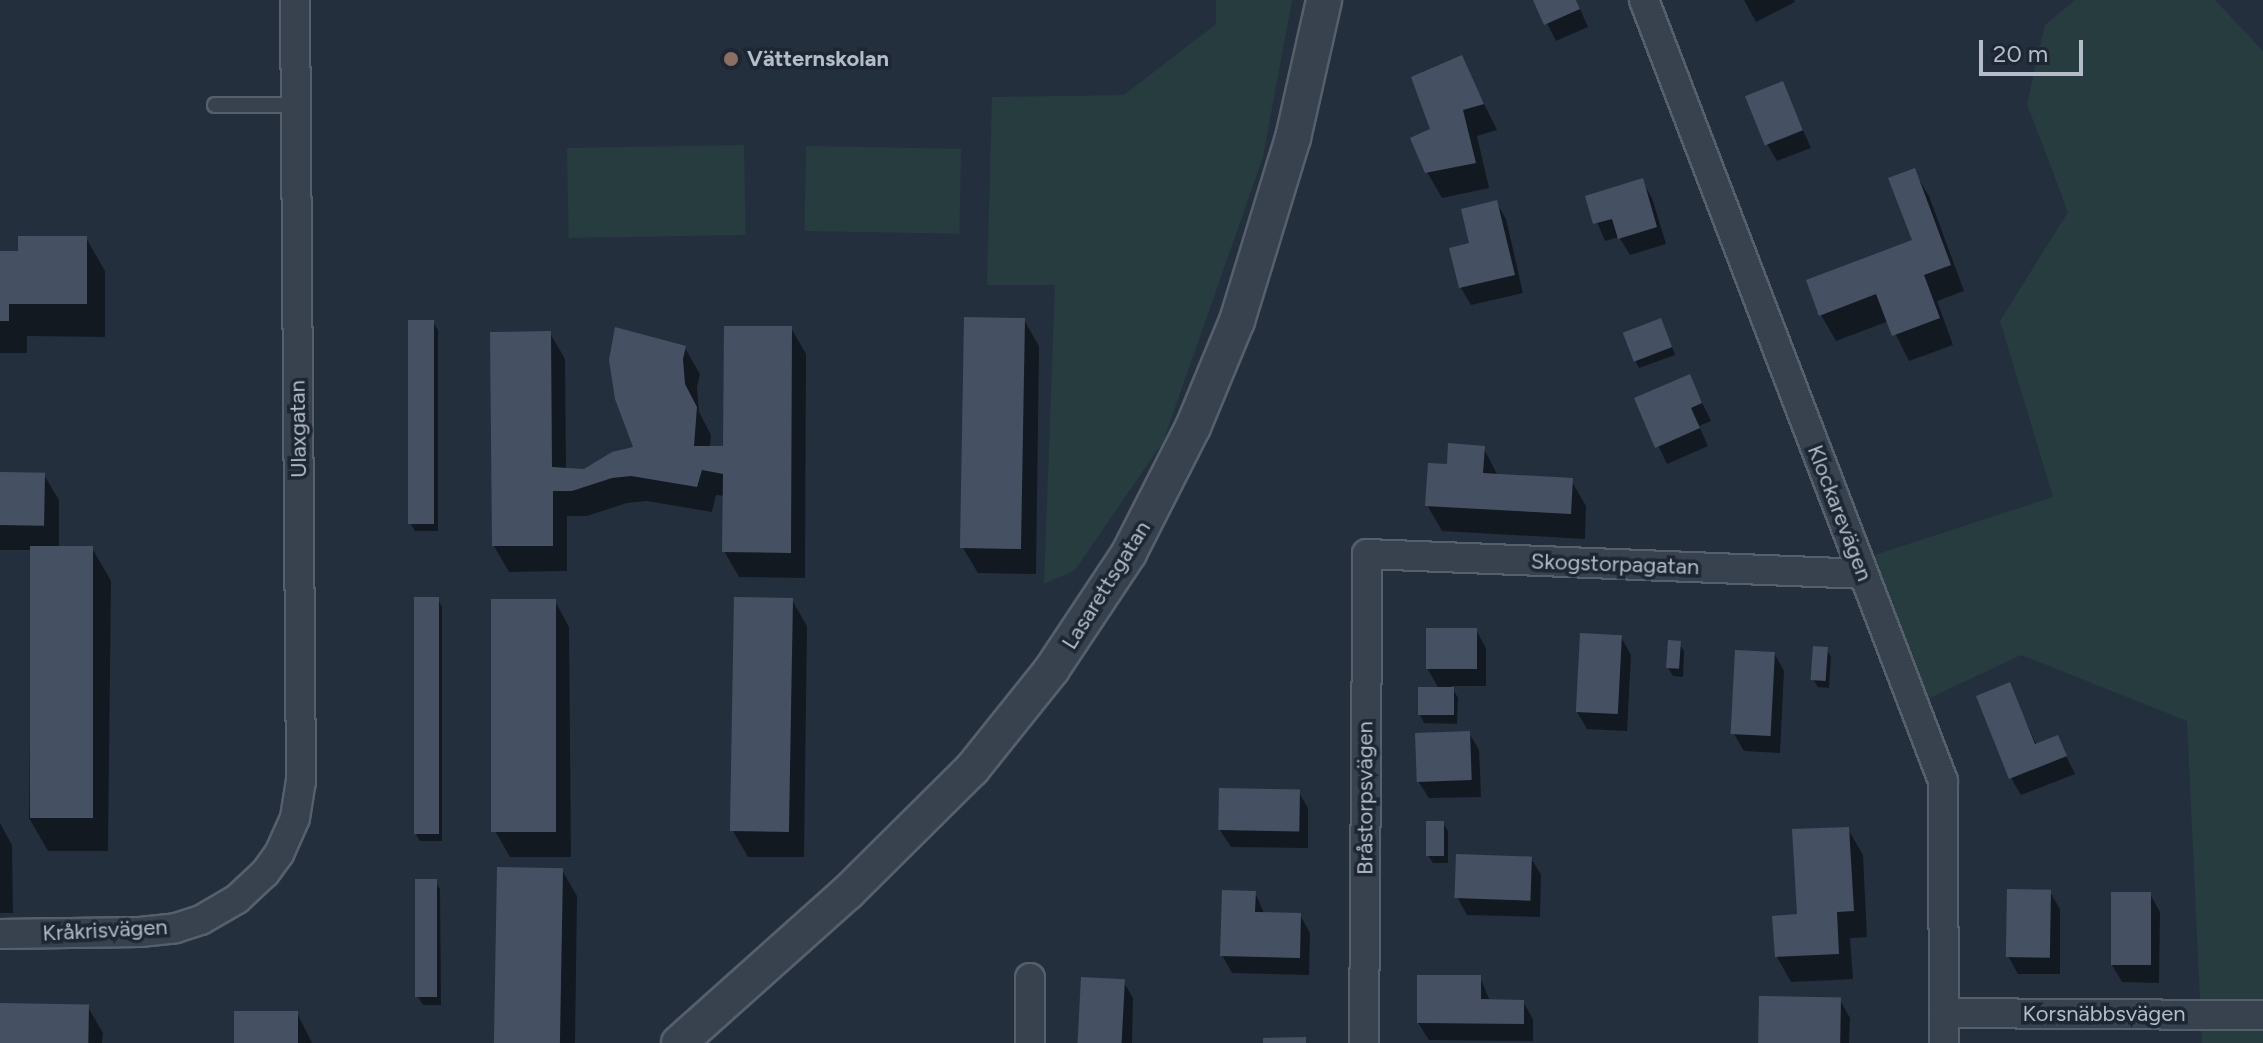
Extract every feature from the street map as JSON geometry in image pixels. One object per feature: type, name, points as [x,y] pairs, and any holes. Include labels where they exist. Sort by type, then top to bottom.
[{"type":"street","name":"Ulaxgatan","points":[[279,854],[295,818],[301,782],[295,0]]},
{"type":"street","name":"Lasarettsgatan","points":[[679,1043],[848,892],[972,769],[1029,702],[1129,553],[1193,427],[1237,321],[1289,152],[1324,0]]},
{"type":"street","name":"Klockarevägen","points":[[1644,0],[1943,781],[1944,1043]]},
{"type":"street","name":"Skogstorpagatan","points":[[1367,554],[1863,574]]},
{"type":"street","name":"Bråstorpsvägen","points":[[1364,1043],[1367,554]]},
{"type":"street","name":"Kråkrisvägen","points":[[0,934],[176,928],[201,920],[237,899],[265,873],[279,854]]},
{"type":"street","points":[[1030,978],[1030,1043]]},
{"type":"street","name":"Korsnäbbsvägen","points":[[1944,1013],[2263,1015]]},
{"type":"lane","points":[[215,105],[296,105]]},
{"type":"green space","points":[[1216,0],[1292,0],[1263,157],[1163,442],[1075,570],[1044,584],[1055,285],[987,285],[992,97],[1124,95],[1216,24]]},
{"type":"green space","points":[[2075,0],[2215,0],[2263,51],[2263,1043],[2202,1043],[2187,721],[2021,655],[1904,710],[1844,565],[2053,497],[2000,321],[2068,212],[2027,104],[2045,25]]},
{"type":"green space","points":[[744,145],[746,235],[569,238],[567,148]]},
{"type":"green space","points":[[806,146],[961,149],[959,234],[805,231]]},
{"type":"building","points":[[1533,0],[1576,0],[1580,9],[1544,25]]},
{"type":"building","points":[[1462,55],[1484,104],[1463,110],[1476,163],[1425,173],[1410,138],[1430,129],[1411,77]]},
{"type":"building","points":[[1783,81],[1803,130],[1765,145],[1745,96]]},
{"type":"building","points":[[1915,168],[1951,265],[1924,275],[1940,318],[1892,336],[1876,294],[1819,316],[1806,280],[1912,240],[1888,178]]},
{"type":"building","points":[[1643,178],[1657,227],[1618,239],[1612,219],[1593,224],[1585,196]]},
{"type":"building","points":[[1497,200],[1515,275],[1459,288],[1449,248],[1469,243],[1461,209]]},
{"type":"building","points":[[18,236],[87,236],[87,304],[9,304],[9,321],[0,321],[0,251],[18,251]]},
{"type":"building","points":[[964,317],[1025,318],[1021,549],[960,548]]},
{"type":"building","points":[[1661,318],[1672,347],[1634,362],[1623,333]]},
{"type":"building","points":[[408,320],[434,320],[434,524],[408,524]]},
{"type":"building","points":[[724,326],[792,326],[791,553],[722,552],[723,474],[702,470],[697,487],[631,476],[612,478],[572,491],[553,491],[553,546],[492,546],[490,332],[551,331],[552,467],[584,469],[612,452],[633,447],[615,399],[609,360],[615,327],[686,346],[683,359],[685,384],[697,407],[694,446],[723,446]]},
{"type":"building","points":[[1690,374],[1702,403],[1691,408],[1700,428],[1655,448],[1634,398]]},
{"type":"building","points":[[1448,443],[1485,446],[1483,473],[1573,478],[1571,514],[1425,506],[1428,463],[1447,464]]},
{"type":"building","points":[[0,472],[45,473],[44,526],[0,525]]},
{"type":"building","points":[[30,546],[93,546],[93,818],[30,818]]},
{"type":"building","points":[[414,597],[439,597],[439,834],[414,834]]},
{"type":"building","points":[[734,597],[793,598],[789,832],[730,831]]},
{"type":"building","points":[[491,599],[556,599],[556,832],[491,832]]},
{"type":"building","points":[[1426,628],[1477,628],[1477,669],[1426,669]]},
{"type":"building","points":[[1580,633],[1622,635],[1618,714],[1576,712]]},
{"type":"building","points":[[1668,640],[1681,641],[1679,669],[1666,668]]},
{"type":"building","points":[[1813,646],[1828,647],[1826,681],[1811,680]]},
{"type":"building","points":[[1735,650],[1775,652],[1771,736],[1731,734]]},
{"type":"building","points":[[2010,682],[2035,744],[2058,735],[2067,756],[2009,779],[1976,696]]},
{"type":"building","points":[[1418,687],[1454,687],[1454,715],[1418,715]]},
{"type":"building","points":[[1470,731],[1472,780],[1417,782],[1415,733]]},
{"type":"building","points":[[1219,788],[1300,789],[1299,831],[1218,830]]},
{"type":"building","points":[[1426,821],[1444,821],[1444,856],[1426,856]]},
{"type":"building","points":[[1849,827],[1854,911],[1837,912],[1839,954],[1775,957],[1772,916],[1797,914],[1792,829]]},
{"type":"building","points":[[1456,854],[1532,857],[1530,901],[1454,898]]},
{"type":"building","points":[[497,867],[563,868],[560,1043],[494,1043]]},
{"type":"building","points":[[415,879],[437,879],[437,997],[415,997]]},
{"type":"building","points":[[2007,889],[2051,890],[2050,958],[2006,957]]},
{"type":"building","points":[[1222,890],[1256,891],[1255,912],[1301,913],[1300,958],[1220,956]]},
{"type":"building","points":[[2111,892],[2151,892],[2151,965],[2111,965]]},
{"type":"building","points":[[1417,975],[1481,975],[1481,999],[1524,1000],[1524,1024],[1417,1023]]},
{"type":"building","points":[[1081,977],[1125,979],[1122,1043],[1078,1043]]},
{"type":"building","points":[[1759,996],[1841,997],[1840,1043],[1758,1043]]},
{"type":"building","points":[[0,1003],[89,1005],[88,1043],[0,1043]]},
{"type":"building","points":[[234,1011],[298,1011],[298,1043],[234,1043]]},
{"type":"building","points":[[1306,1037],[1306,1043],[1263,1043],[1263,1038]]},
{"type":"place","name":"Vätternskolan","points":[[731,59]]}]
